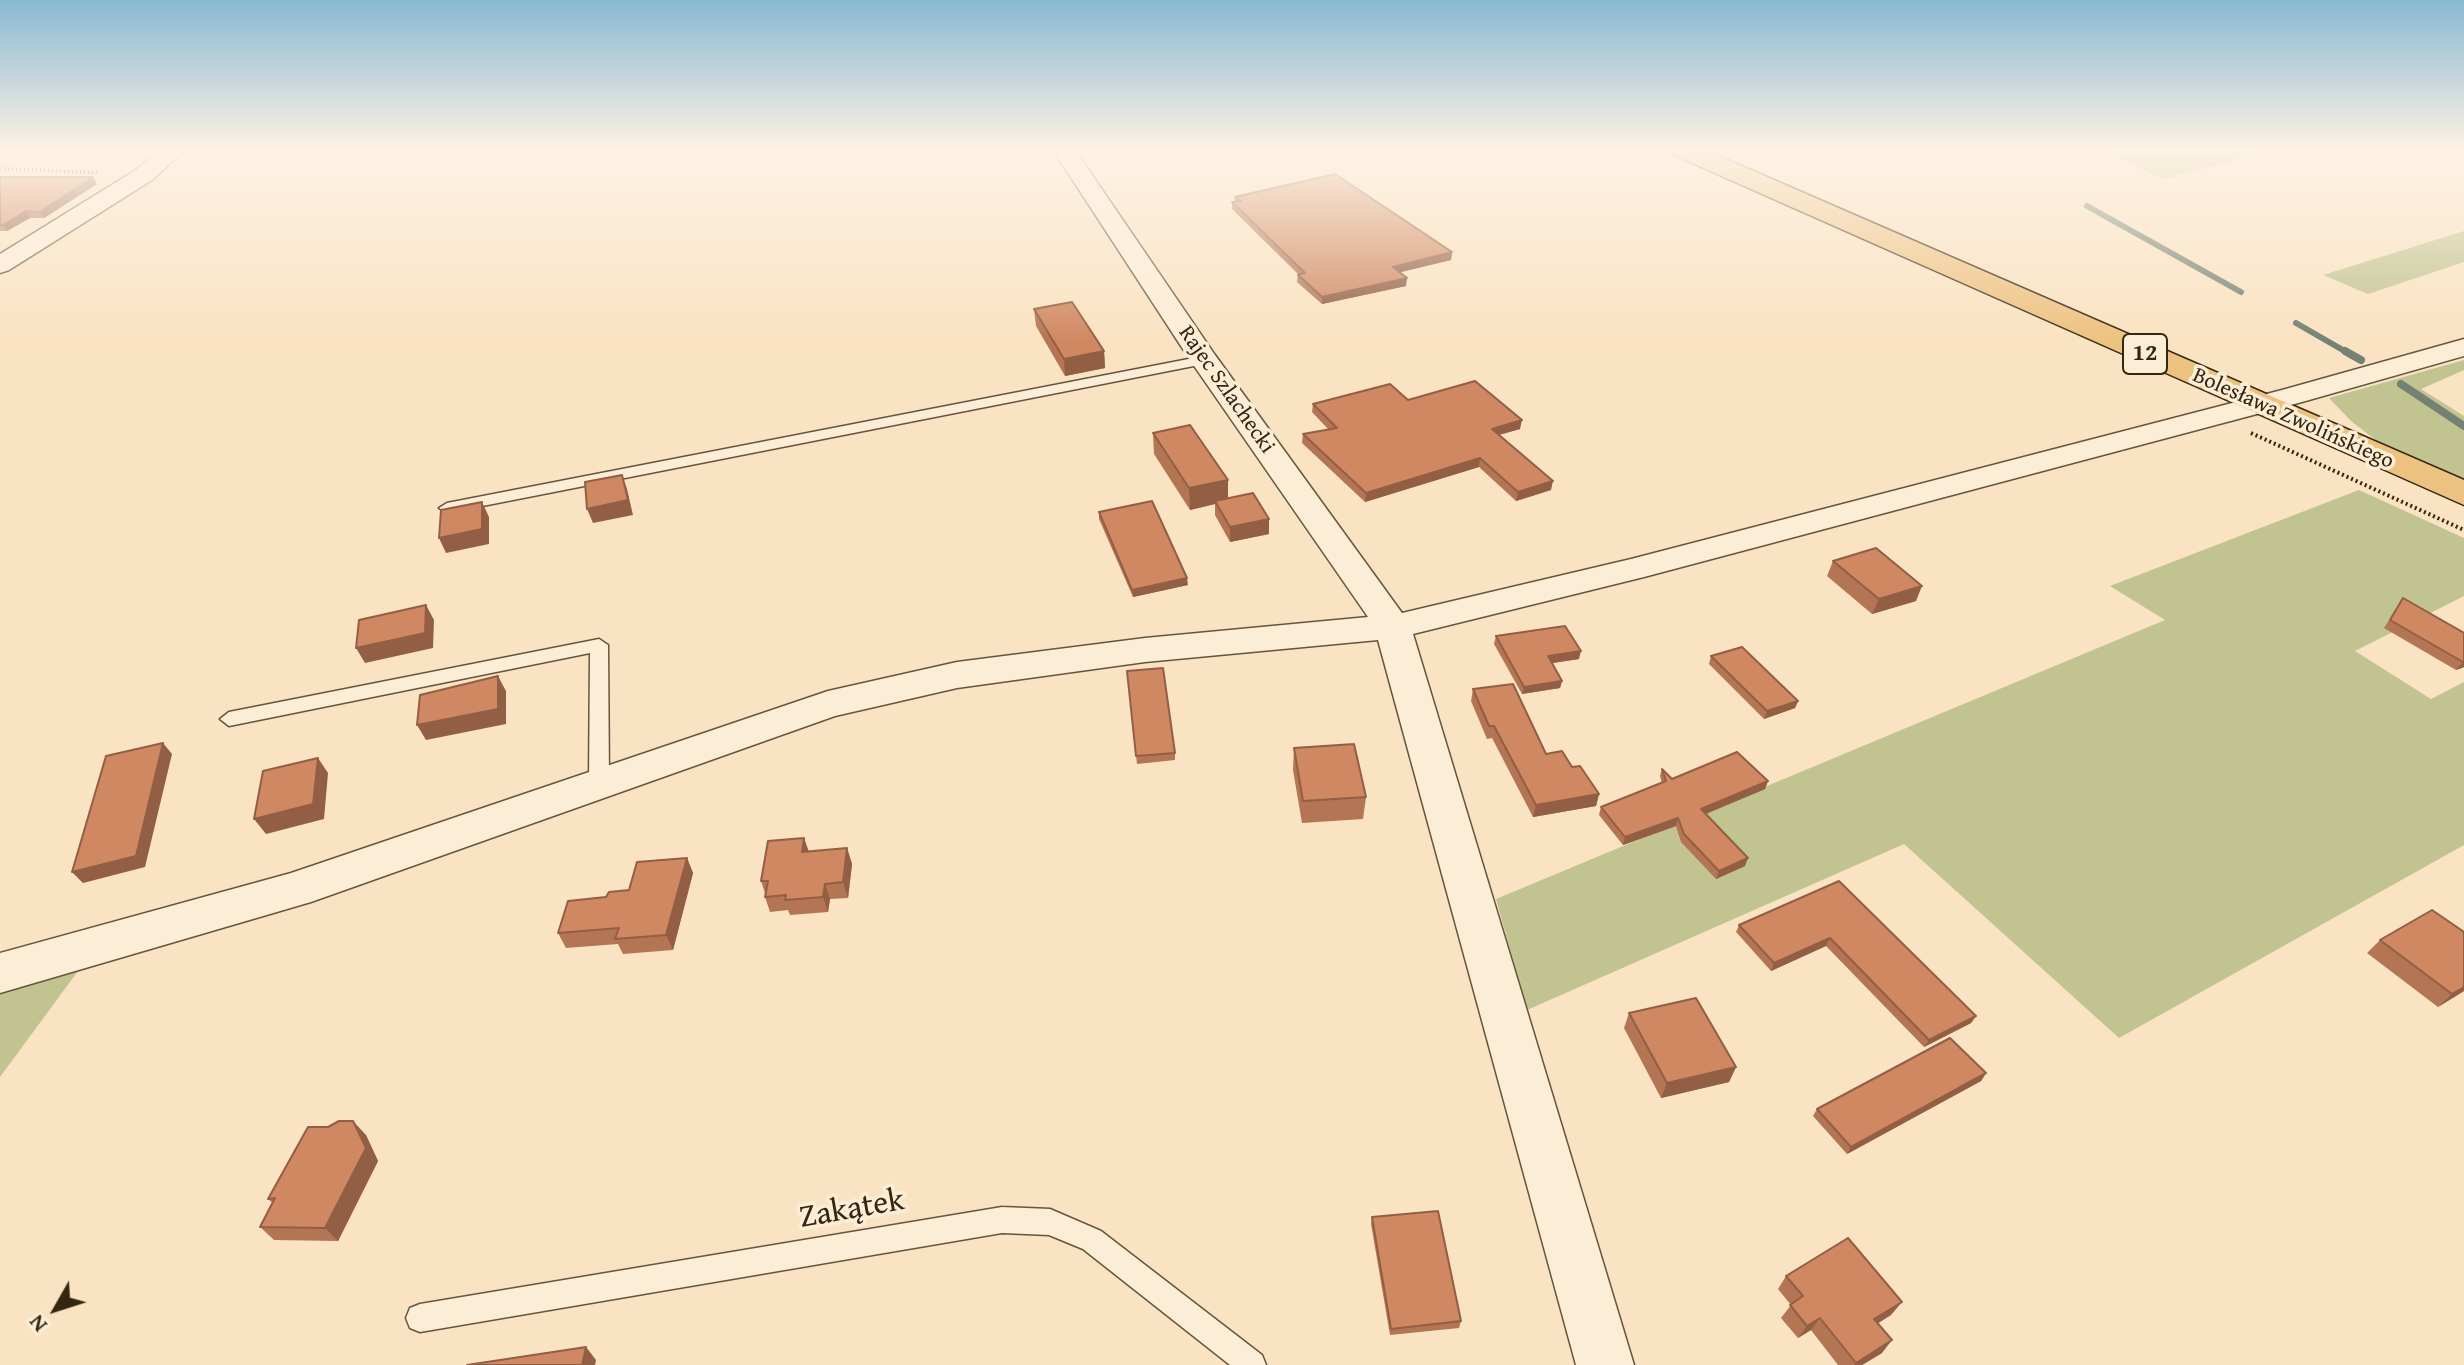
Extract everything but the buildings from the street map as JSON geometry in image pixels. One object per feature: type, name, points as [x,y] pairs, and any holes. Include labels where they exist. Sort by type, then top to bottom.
[{"type":"main road","name":"Bolesława Zwolińskiego","points":[[1827,214],[2464,494]]},
{"type":"street","points":[[0,265],[82,214]]},
{"type":"street","name":"Rajec Szlachecki","points":[[1106,214],[1204,360],[1393,627],[1605,1365]]},
{"type":"street","points":[[0,973],[295,890],[828,704],[957,675],[1145,650],[1393,627],[1632,569],[2464,347]]},
{"type":"lane","points":[[447,508],[1204,360]]},
{"type":"lane","points":[[229,719],[599,645],[599,782]]},
{"type":"lane","name":"Zakątek","points":[[420,1318],[1002,1220],[1050,1222],[1092,1240],[1252,1365]]},
{"type":"path","points":[[2210,415],[2464,530]]},
{"type":"green space","points":[[2464,231],[2464,262],[2368,294],[2323,275]]},
{"type":"green space","points":[[2464,360],[2464,370],[2421,389],[2464,416],[2464,479],[2377,441],[2351,421],[2329,398]]},
{"type":"green space","points":[[2359,490],[2464,538],[2464,596],[2355,651],[2431,699],[2464,682],[2464,845],[2119,1038],[1904,844],[1527,1010],[1496,899],[2165,620],[2110,586]]},
{"type":"green space","points":[[81,967],[0,1077],[0,990]]},
{"type":"waterway","points":[[2101,214],[2241,292]]},
{"type":"waterway","points":[[2296,323],[2348,353]]},
{"type":"waterway","points":[[2345,351],[2361,360]]},
{"type":"waterway","points":[[2401,384],[2464,426]]}]
